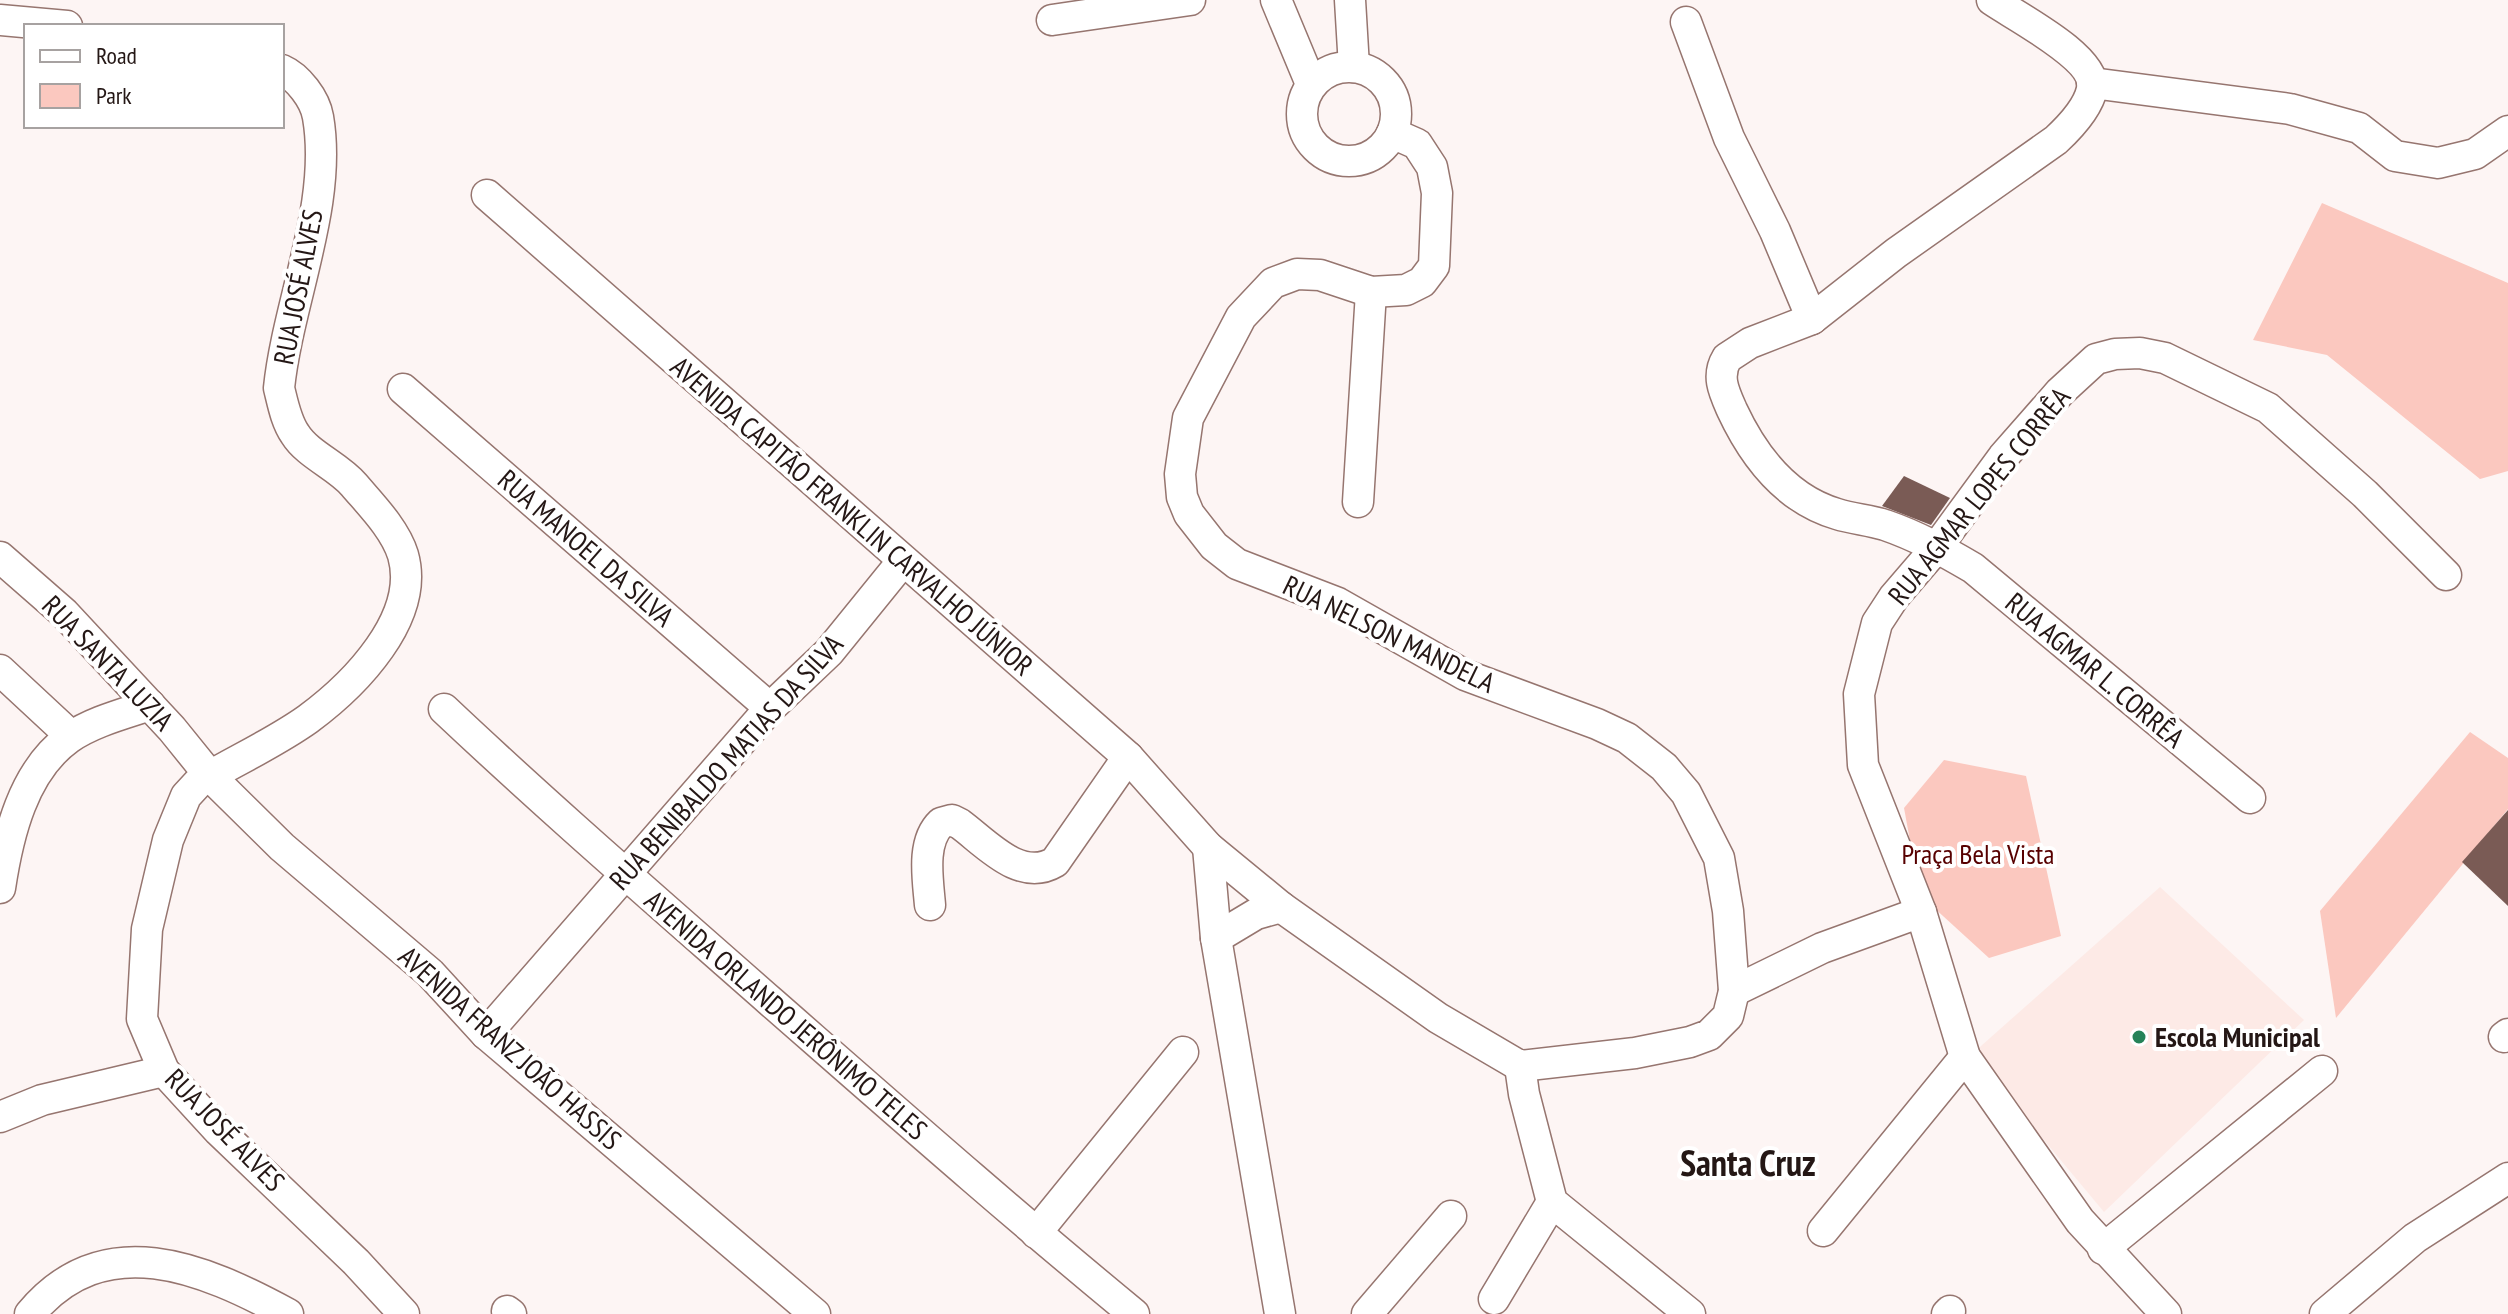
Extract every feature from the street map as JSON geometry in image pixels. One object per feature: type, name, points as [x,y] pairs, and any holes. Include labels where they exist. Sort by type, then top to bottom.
[{"type":"street","points":[[1052,20],[1190,0]]},
{"type":"street","points":[[1276,0],[1311,84]]},
{"type":"street","points":[[1350,0],[1354,67]]},
{"type":"street","points":[[1686,22],[1729,138],[1775,231],[1812,319],[1896,253],[2056,140],[2074,122],[2092,91],[2092,83],[2073,53],[1992,0]]},
{"type":"street","points":[[0,20],[45,24]]},
{"type":"street","points":[[1354,67],[1371,72],[1385,83],[1394,99],[1396,116],[1392,133],[1380,149],[1363,159],[1343,161],[1324,154],[1309,140],[1302,122],[1302,102],[1311,84],[1323,74],[1354,67]]},
{"type":"street","name":"RUA JOSÉ ALVES","points":[[284,72],[306,91],[318,114],[320,175],[282,359],[279,388],[286,417],[296,436],[346,474],[378,512],[403,553],[405,593],[391,628],[342,688],[309,718],[210,776],[186,796],[176,816],[147,929],[142,1019],[164,1071],[219,1131],[356,1262],[404,1314]]},
{"type":"street","points":[[2092,83],[2290,109],[2359,128],[2395,156],[2438,163],[2475,154],[2508,131]]},
{"type":"street","name":"RUA NELSON MANDELA","points":[[1392,133],[1417,144],[1432,167],[1437,193],[1434,266],[1415,287],[1371,292],[1320,275],[1286,276],[1241,317],[1188,418],[1180,474],[1182,497],[1189,514],[1214,546],[1237,564],[1338,603],[1465,675],[1617,733],[1664,767],[1686,793],[1719,858],[1734,986]]},
{"type":"street","name":"AVENIDA CAPITÃO FRANKLIN CARVALHO JÚNIOR","points":[[487,195],[1128,757],[1208,847],[1281,907],[1438,1018],[1520,1066]]},
{"type":"street","points":[[1358,502],[1371,292]]},
{"type":"street","name":"RUA AGMAR L. CORRÊA","points":[[1812,319],[1750,343],[1727,358],[1721,367],[1721,380],[1727,398],[1749,446],[1774,475],[1816,506],[1885,526],[1937,547],[1994,585],[2250,798]]},
{"type":"street","name":"RUA AGMAR LOPES CORRÊA","points":[[2166,1314],[2103,1249],[2043,1172],[2015,1124],[1965,1057],[1921,912],[1863,765],[1859,694],[1877,623],[2003,457],[2060,392],[2096,359],[2140,353],[2165,358],[2268,408],[2365,494],[2446,575]]},
{"type":"street","name":"RUA MANOEL DA SILVA","points":[[403,389],[770,708]]},
{"type":"street","name":"RUA SANTA LUZIA","points":[[0,557],[64,613],[150,705],[210,776]]},
{"type":"street","name":"RUA BENIBALDO MATIAS DA SILVA","points":[[486,1034],[770,708],[829,652],[902,562]]},
{"type":"street","points":[[0,670],[71,736]]},
{"type":"street","points":[[0,888],[22,802],[32,780],[55,750],[71,736],[150,705]]},
{"type":"street","name":"AVENIDA ORLANDO JERÔNIMO TELES","points":[[444,709],[487,753],[1036,1233],[1134,1314]]},
{"type":"street","points":[[930,905],[928,855],[932,836],[941,823],[952,820],[960,824],[1018,866],[1047,867],[1055,862],[1128,757]]},
{"type":"street","name":"AVENIDA FRANZ JOÃO HASSIS","points":[[210,776],[282,847],[430,973],[486,1034],[815,1314]]},
{"type":"street","points":[[1208,847],[1216,938],[1280,1314]]},
{"type":"street","points":[[1216,938],[1256,914],[1281,907]]},
{"type":"street","points":[[1690,1314],[1552,1202],[1520,1066],[1635,1053],[1690,1042],[1720,1027],[1728,1016],[1734,986],[1822,948],[1921,912]]},
{"type":"street","points":[[1036,1233],[1183,1052]]},
{"type":"street","points":[[1823,1231],[1965,1057]]},
{"type":"street","points":[[0,1117],[42,1100],[164,1071]]},
{"type":"street","points":[[2103,1249],[2322,1071]]},
{"type":"street","points":[[2325,1314],[2415,1238],[2508,1178]]},
{"type":"street","points":[[1494,1299],[1552,1202]]},
{"type":"street","points":[[1367,1314],[1451,1216]]},
{"type":"street","points":[[30,1314],[42,1300],[81,1271],[107,1264],[141,1262],[209,1275],[288,1314]]},
{"type":"shaded area","name":"Escola Municipal","points":[[2160,887],[2304,1020],[2104,1212],[1972,1054]]},
{"type":"green space","points":[[2322,203],[2508,283],[2508,471],[2480,479],[2327,355],[2253,340]]},
{"type":"green space","points":[[2470,732],[2508,758],[2508,809],[2336,1018],[2320,911]]},
{"type":"green space","name":"Praça Bela Vista","points":[[1944,760],[2026,776],[2061,936],[1989,958],[1920,895],[1904,808]]},
{"type":"building","points":[[1904,476],[1950,498],[1931,525],[1882,506]]},
{"type":"building","points":[[2508,810],[2508,906],[2462,862]]},
{"type":"place","name":"Escola Municipal","points":[[2139,1037]]},
{"type":"district","name":"Santa Cruz","points":[[1748,1163]]}]
